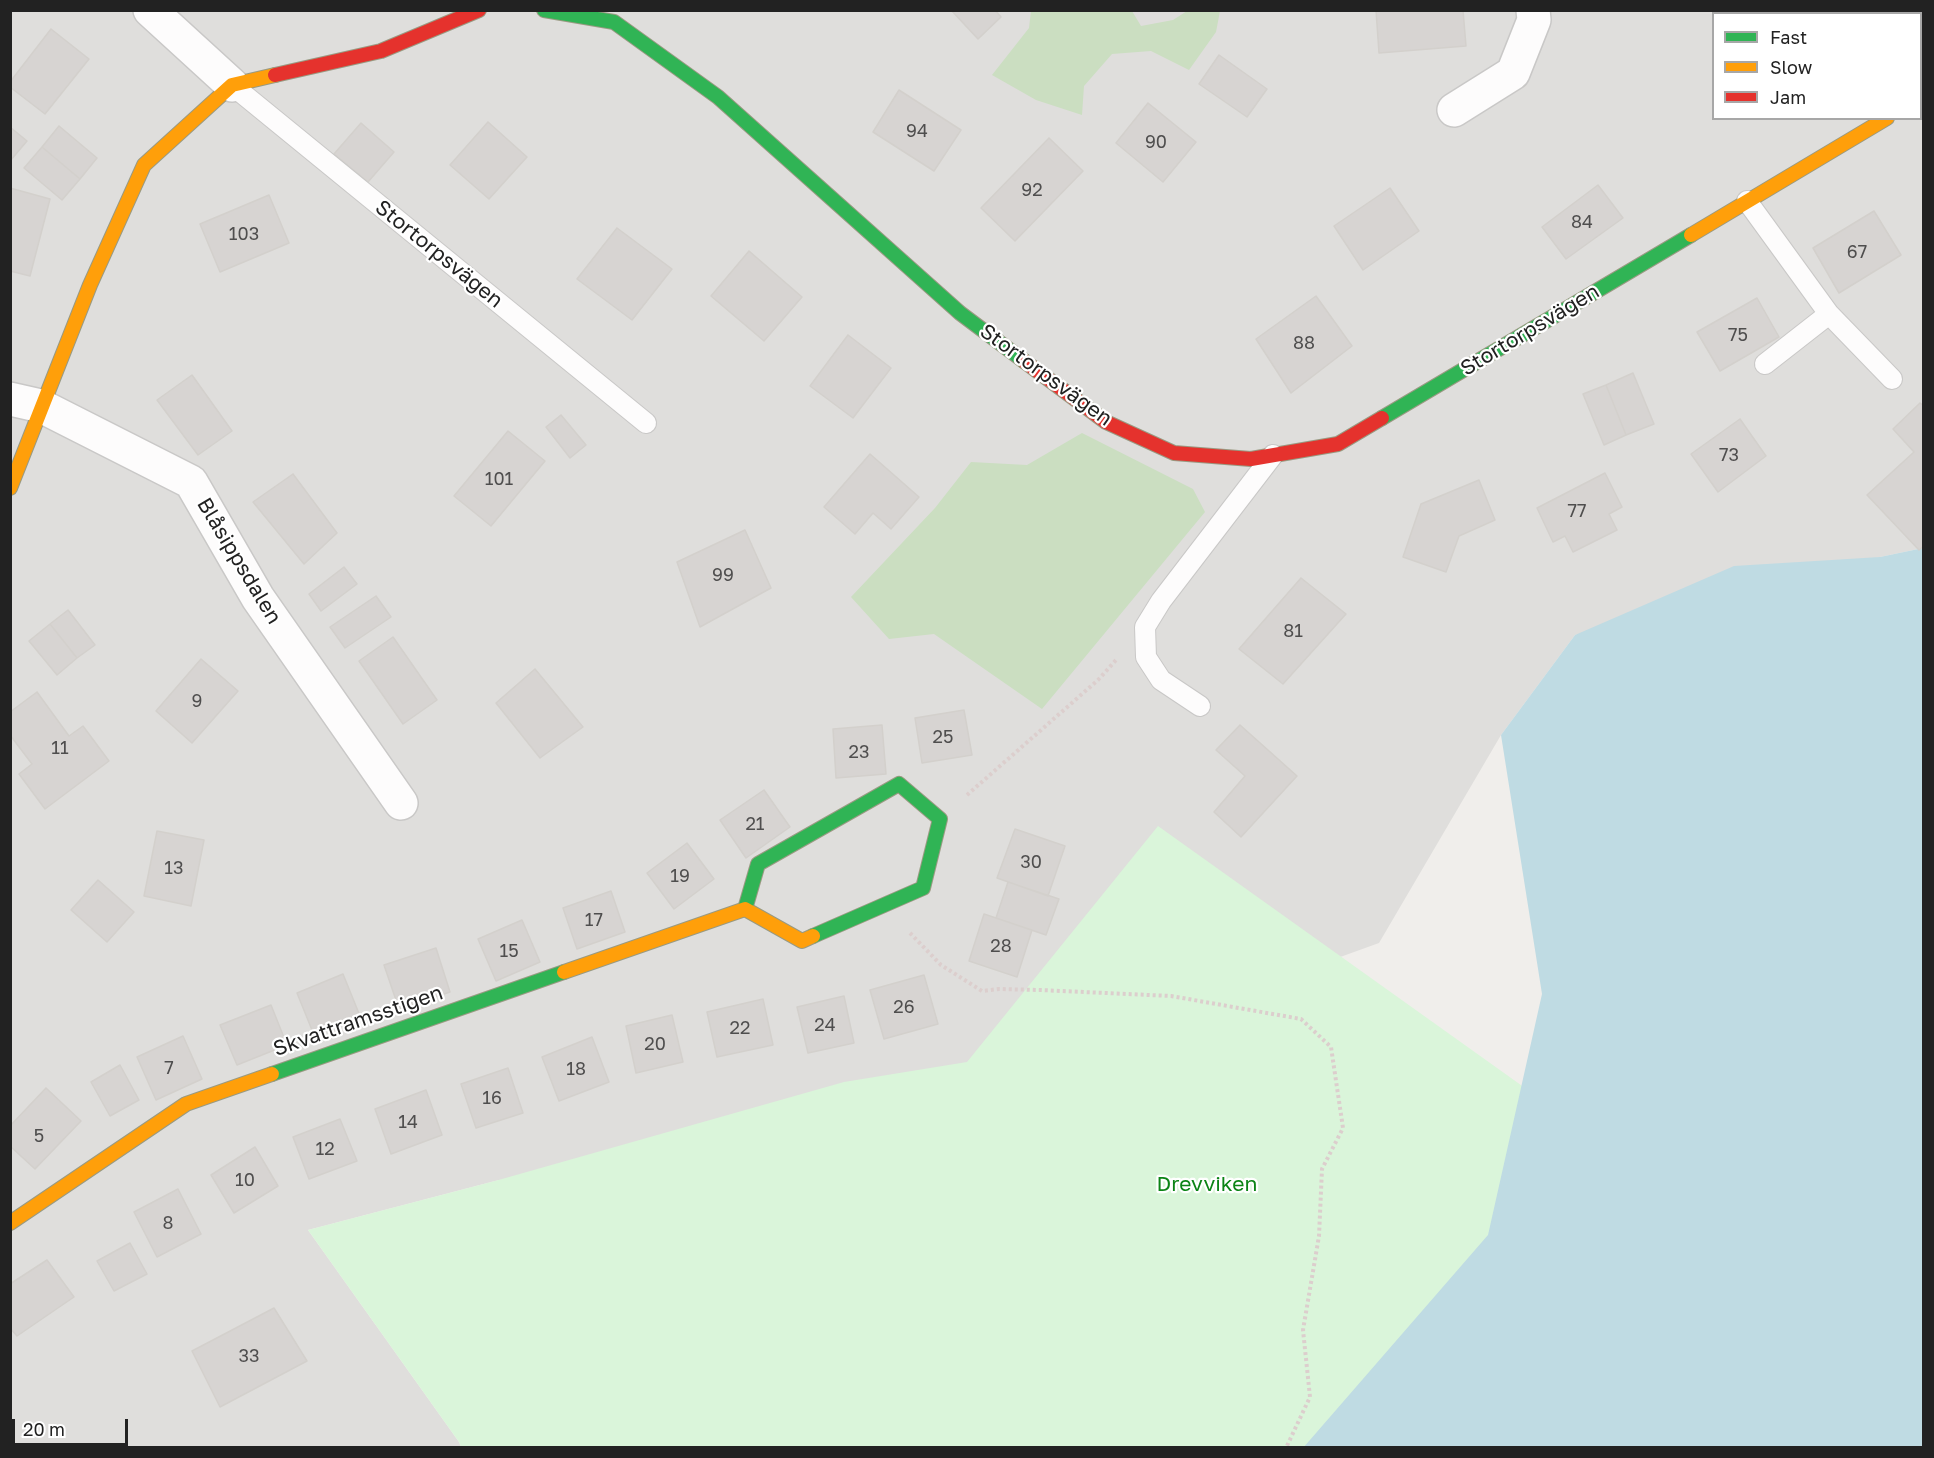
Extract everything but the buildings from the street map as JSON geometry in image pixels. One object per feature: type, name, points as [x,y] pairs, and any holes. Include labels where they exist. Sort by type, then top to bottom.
[{"type":"street","points":[[150,10],[232,85]]},
{"type":"street","points":[[10,488],[26,403],[90,285],[144,165],[232,85],[381,51],[479,10]]},
{"type":"street","name":"Stortorpsvägen","points":[[544,10],[614,22],[718,97],[960,313],[1106,422],[1174,453],[1251,459],[1338,444],[1884,120]]},
{"type":"street","points":[[1454,110],[1513,72],[1534,20],[1533,10]]},
{"type":"street","name":"Blåsippsdalen","points":[[26,403],[191,482],[258,598],[401,803]]},
{"type":"street","points":[[898,784],[940,819],[923,888],[887,904],[802,941],[745,909],[758,864],[898,784]]},
{"type":"street","name":"Skvattramsstigen","points":[[10,1223],[186,1104],[745,909]]},
{"type":"lane","name":"Stortorpsvägen","points":[[232,85],[646,423]]},
{"type":"lane","points":[[1747,201],[1829,314],[1892,379]]},
{"type":"lane","points":[[1765,364],[1829,314]]},
{"type":"lane","points":[[1200,706],[1161,680],[1146,657],[1145,627],[1161,601],[1273,455]]},
{"type":"path","points":[[940,819],[1098,680]]},
{"type":"path","points":[[887,904],[904,927],[941,965],[982,991],[1040,990],[1171,996],[1301,1019],[1331,1047],[1343,1128],[1322,1169],[1319,1236],[1303,1330],[1310,1397],[1286,1448]]},
{"type":"shaded area","points":[[10,11],[1923,11],[1923,548],[1575,635],[1501,735],[1379,943],[1044,1064],[495,1181],[308,1230],[461,1447],[11,1447]]},
{"type":"green space","points":[[1031,11],[1132,11],[1141,26],[1173,20],[1187,11],[1220,11],[1216,32],[1189,70],[1151,51],[1112,54],[1084,86],[1082,115],[1036,100],[992,75],[1029,28]]},
{"type":"green space","points":[[1082,433],[1193,489],[1205,512],[1042,709],[934,634],[889,639],[851,597],[935,508],[971,462],[1027,465]]},
{"type":"green space","name":"Drevviken","points":[[1158,826],[1923,1372],[1923,1447],[461,1447],[308,1230],[495,1181],[844,1082],[967,1062]]},
{"type":"water","points":[[1923,548],[1923,1447],[1303,1448],[1488,1235],[1542,994],[1501,735],[1575,635],[1734,566],[1880,557]]},
{"type":"traffic: fast","points":[[544,10],[614,22],[718,97],[960,313],[1024,361]]},
{"type":"traffic: fast","points":[[1382,418],[1691,235]]},
{"type":"traffic: fast","points":[[745,909],[758,864],[899,784],[940,819],[923,888],[813,936]]},
{"type":"traffic: fast","points":[[272,1074],[564,972]]},
{"type":"traffic: slow","points":[[10,488],[90,285],[144,165],[232,85],[275,75]]},
{"type":"traffic: slow","points":[[1691,235],[1884,120]]},
{"type":"traffic: slow","points":[[564,972],[745,909],[802,941],[813,936]]},
{"type":"traffic: slow","points":[[10,1223],[186,1104],[272,1074]]},
{"type":"traffic: jam","points":[[275,75],[381,51],[479,10]]},
{"type":"traffic: jam","points":[[1024,361],[1106,422],[1174,453],[1251,459],[1338,444],[1382,418]]}]
